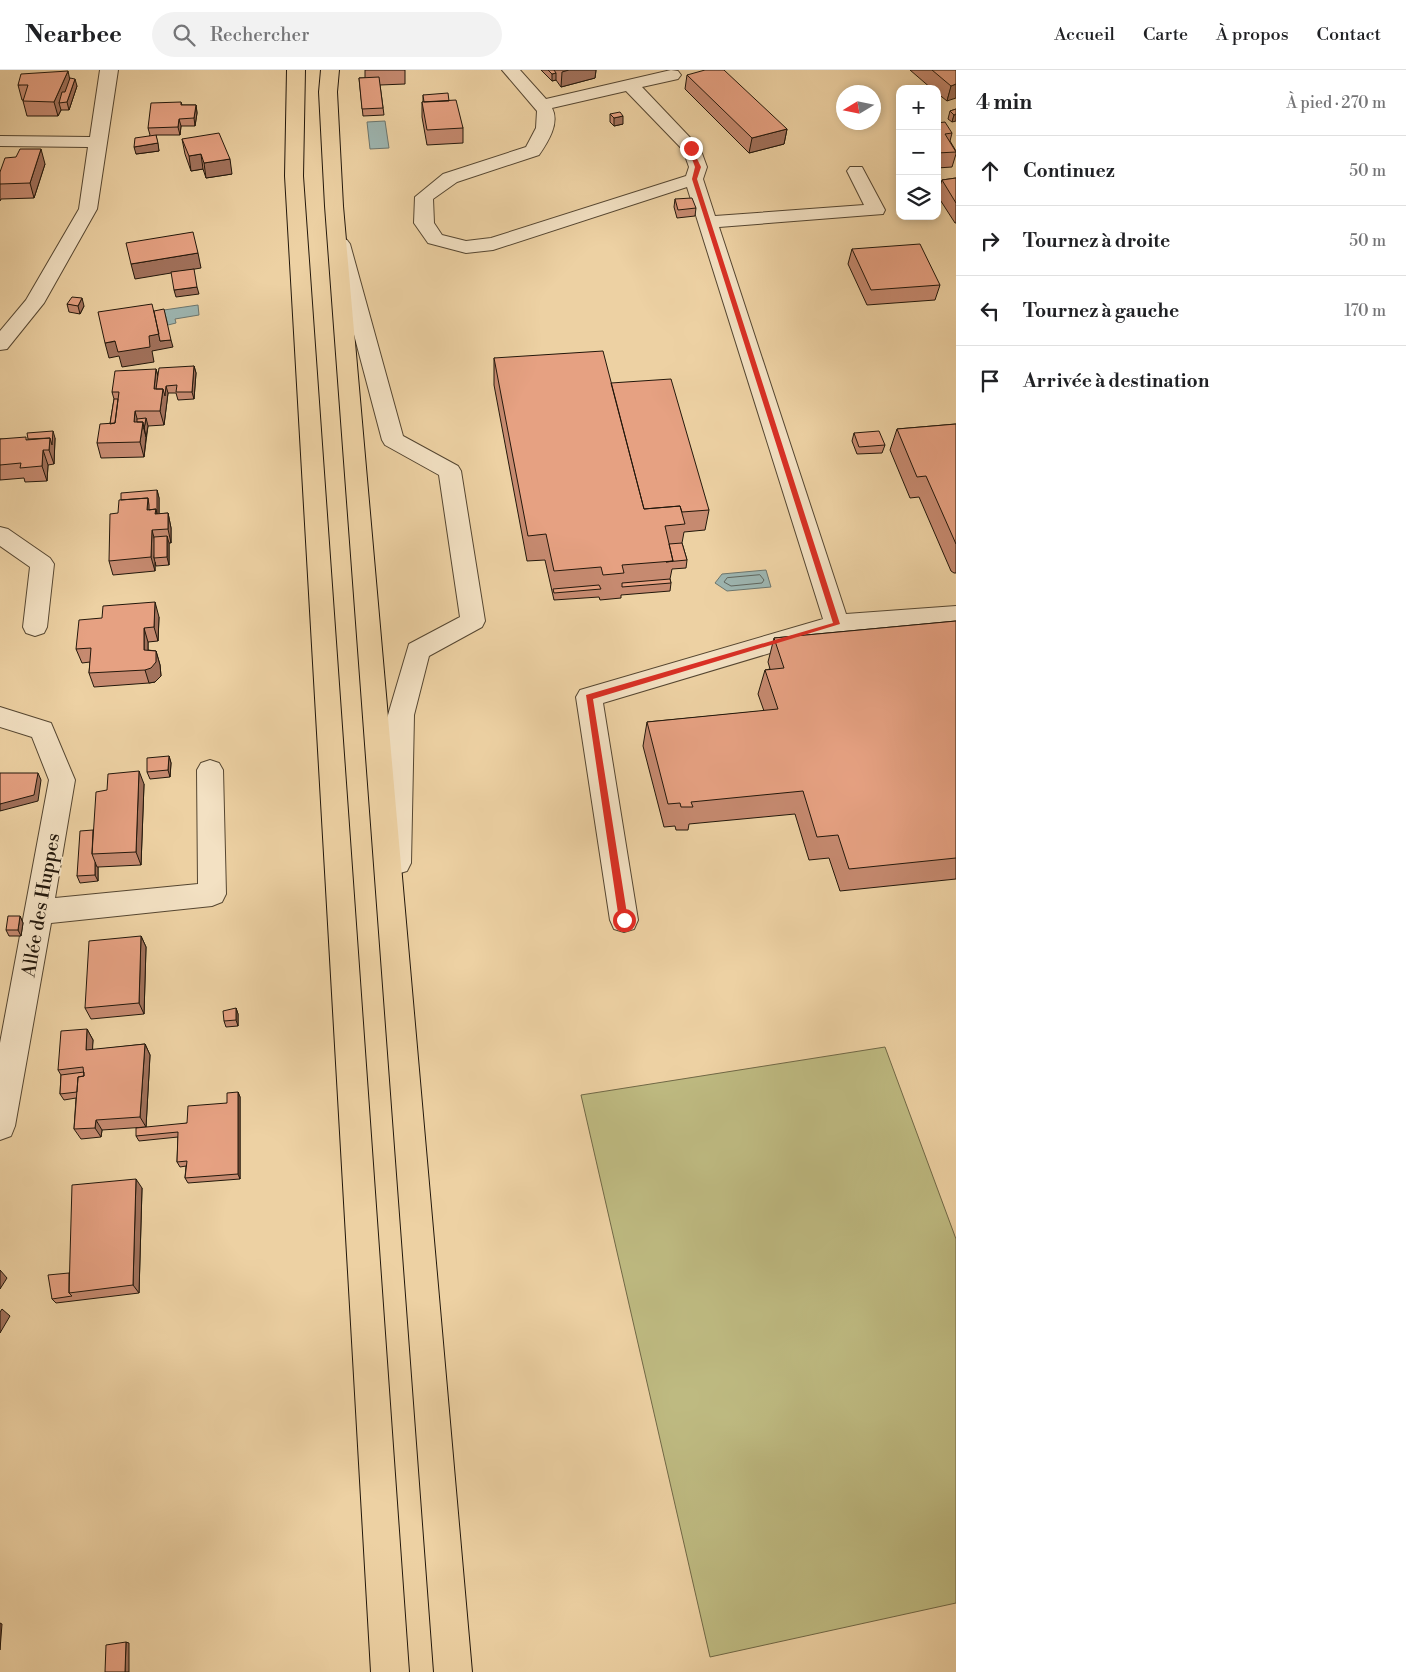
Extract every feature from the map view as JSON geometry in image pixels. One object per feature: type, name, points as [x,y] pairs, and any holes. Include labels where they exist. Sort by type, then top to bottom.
[{"type":"highway","points":[[330,70],[328,92],[335,220],[453,1672]]},
{"type":"highway","points":[[293,76],[294,176],[390,1672]]},
{"type":"street","points":[[0,344],[34,304],[88,209],[109,70]]},
{"type":"street","points":[[511,70],[546,110],[547,123],[533,151],[450,178],[424,197],[424,223],[435,239],[466,247],[493,244],[694,179]]},
{"type":"street","points":[[542,105],[630,85],[675,72]]},
{"type":"street","points":[[630,85],[691,148],[698,167],[694,179],[837,624]]},
{"type":"street","points":[[0,141],[99,142]]},
{"type":"street","points":[[708,222],[876,210],[856,171]]},
{"type":"street","points":[[335,220],[393,440],[450,471],[473,621],[418,651],[401,715],[394,950]]},
{"type":"street","points":[[0,535],[42,564],[35,627]]},
{"type":"street","points":[[624,920],[589,697],[837,624],[956,615]]},
{"type":"street","name":"Allée des Huppes","points":[[0,717],[42,730],[62,780],[0,1126]]},
{"type":"street","points":[[38,912],[212,894],[210,770]]},
{"type":"shaded area","points":[[885,1047],[956,1239],[956,1603],[710,1657],[581,1095]]},
{"type":"water","points":[[385,121],[389,148],[370,149],[367,122]]},
{"type":"water","points":[[198,305],[199,315],[175,319],[176,323],[168,325],[164,310]]},
{"type":"water","points":[[766,570],[771,587],[727,591],[715,583],[722,574]]},
{"type":"building","points":[[548,70],[554,70],[556,73],[552,74]]},
{"type":"building","points":[[705,70],[724,70],[787,129],[752,138],[687,75]]},
{"type":"building","points":[[932,70],[956,70],[956,84],[951,86]]},
{"type":"building","points":[[68,71],[54,102],[23,101],[28,85],[18,85],[21,74]]},
{"type":"building","points":[[379,77],[383,108],[362,109],[359,78]]},
{"type":"building","points":[[70,78],[75,79],[67,102],[59,103],[62,92],[65,92]]},
{"type":"building","points":[[448,93],[449,101],[424,102],[423,95]]},
{"type":"building","points":[[456,100],[463,128],[427,130],[422,102]]},
{"type":"building","points":[[181,102],[181,105],[196,105],[194,118],[179,119],[178,127],[148,128],[151,103]]},
{"type":"building","points":[[956,109],[956,114],[954,115],[950,111]]},
{"type":"building","points":[[620,112],[623,116],[614,118],[610,114]]},
{"type":"building","points":[[941,122],[945,122],[952,133],[945,134],[956,152],[941,153]]},
{"type":"building","points":[[219,133],[230,159],[204,163],[201,154],[189,156],[182,139]]},
{"type":"building","points":[[156,135],[158,143],[134,147],[135,138]]},
{"type":"building","points":[[20,149],[41,149],[30,183],[0,184],[0,172],[5,158],[16,157]]},
{"type":"building","points":[[956,178],[956,203],[942,180]]},
{"type":"building","points":[[692,198],[696,208],[678,210],[675,199]]},
{"type":"building","points":[[193,232],[198,253],[131,264],[126,243]]},
{"type":"building","points":[[920,244],[940,285],[871,290],[852,249]]},
{"type":"building","points":[[194,269],[197,287],[174,290],[171,272]]},
{"type":"building","points":[[72,297],[82,298],[78,306],[67,304]]},
{"type":"building","points":[[152,304],[159,334],[149,336],[150,347],[118,352],[115,341],[105,343],[98,312]]},
{"type":"building","points":[[164,309],[171,340],[160,341],[154,311]]},
{"type":"building","points":[[603,351],[644,509],[680,506],[685,524],[665,526],[673,561],[622,565],[624,573],[603,575],[601,567],[554,571],[546,534],[528,536],[494,358]]},
{"type":"building","points":[[194,366],[192,392],[176,392],[177,385],[166,386],[165,396],[163,389],[156,389],[159,368]]},
{"type":"building","points":[[156,369],[154,389],[163,389],[160,411],[135,411],[134,422],[143,422],[140,442],[97,443],[100,424],[115,423],[119,392],[112,392],[115,371]]},
{"type":"building","points":[[671,379],[709,510],[682,512],[680,506],[644,509],[611,383]]},
{"type":"building","points":[[114,399],[118,399],[115,423],[110,424]]},
{"type":"building","points":[[146,418],[144,429],[143,422],[137,422],[137,419]]},
{"type":"building","points":[[956,424],[956,544],[926,476],[917,477],[897,429]]},
{"type":"building","points":[[53,431],[52,445],[50,438],[28,439],[27,433]]},
{"type":"building","points":[[879,431],[885,445],[859,447],[854,433]]},
{"type":"building","points":[[26,437],[26,440],[50,438],[49,450],[43,450],[42,466],[20,468],[21,463],[0,465],[0,439]]},
{"type":"building","points":[[157,490],[157,514],[156,509],[149,510],[148,498],[121,500],[121,493]]},
{"type":"building","points":[[148,498],[147,510],[156,509],[155,514],[168,513],[168,529],[152,530],[151,557],[109,561],[110,514],[118,513],[119,500]]},
{"type":"building","points":[[167,536],[167,557],[154,558],[154,537]]},
{"type":"building","points":[[682,543],[687,560],[666,562],[673,561],[669,544]]},
{"type":"building","points":[[670,579],[671,583],[622,587],[622,583]]},
{"type":"building","points":[[599,585],[601,589],[554,593],[553,589]]},
{"type":"building","points":[[155,602],[154,627],[144,628],[144,650],[156,651],[156,662],[151,668],[145,670],[89,673],[91,648],[76,649],[79,620],[102,618],[103,606]]},
{"type":"building","points":[[956,621],[956,858],[849,869],[838,835],[817,837],[803,791],[691,802],[693,807],[681,807],[680,803],[668,804],[647,722],[778,709],[765,670],[784,668],[774,638]]},
{"type":"building","points":[[169,756],[168,770],[147,772],[147,758]]},
{"type":"building","points":[[139,771],[136,852],[92,854],[96,792],[107,790],[108,774]]},
{"type":"building","points":[[0,773],[38,773],[34,795],[0,804]]},
{"type":"building","points":[[93,830],[92,854],[95,862],[95,875],[77,876],[80,831]]},
{"type":"building","points":[[8,916],[20,916],[18,930],[6,930]]},
{"type":"building","points":[[141,936],[139,1003],[85,1008],[89,941]]},
{"type":"building","points":[[236,1008],[236,1020],[224,1021],[223,1011]]},
{"type":"building","points":[[87,1029],[86,1050],[145,1044],[140,1117],[96,1120],[95,1128],[74,1129],[78,1077],[84,1076],[83,1067],[58,1070],[61,1031]]},
{"type":"building","points":[[84,1072],[84,1076],[78,1077],[77,1092],[60,1094],[61,1075]]},
{"type":"building","points":[[238,1092],[238,1174],[185,1178],[187,1161],[177,1162],[178,1132],[136,1136],[136,1128],[187,1123],[188,1106],[227,1103],[227,1093]]},
{"type":"building","points":[[136,1179],[133,1285],[69,1293],[72,1185]]},
{"type":"building","points":[[69,1273],[69,1293],[72,1296],[52,1299],[48,1275]]},
{"type":"building","points":[[126,1642],[125,1672],[105,1672],[106,1645]]},
{"type":"route","points":[[624,920],[589,697],[837,624],[694,179],[698,167],[691,148]]}]
